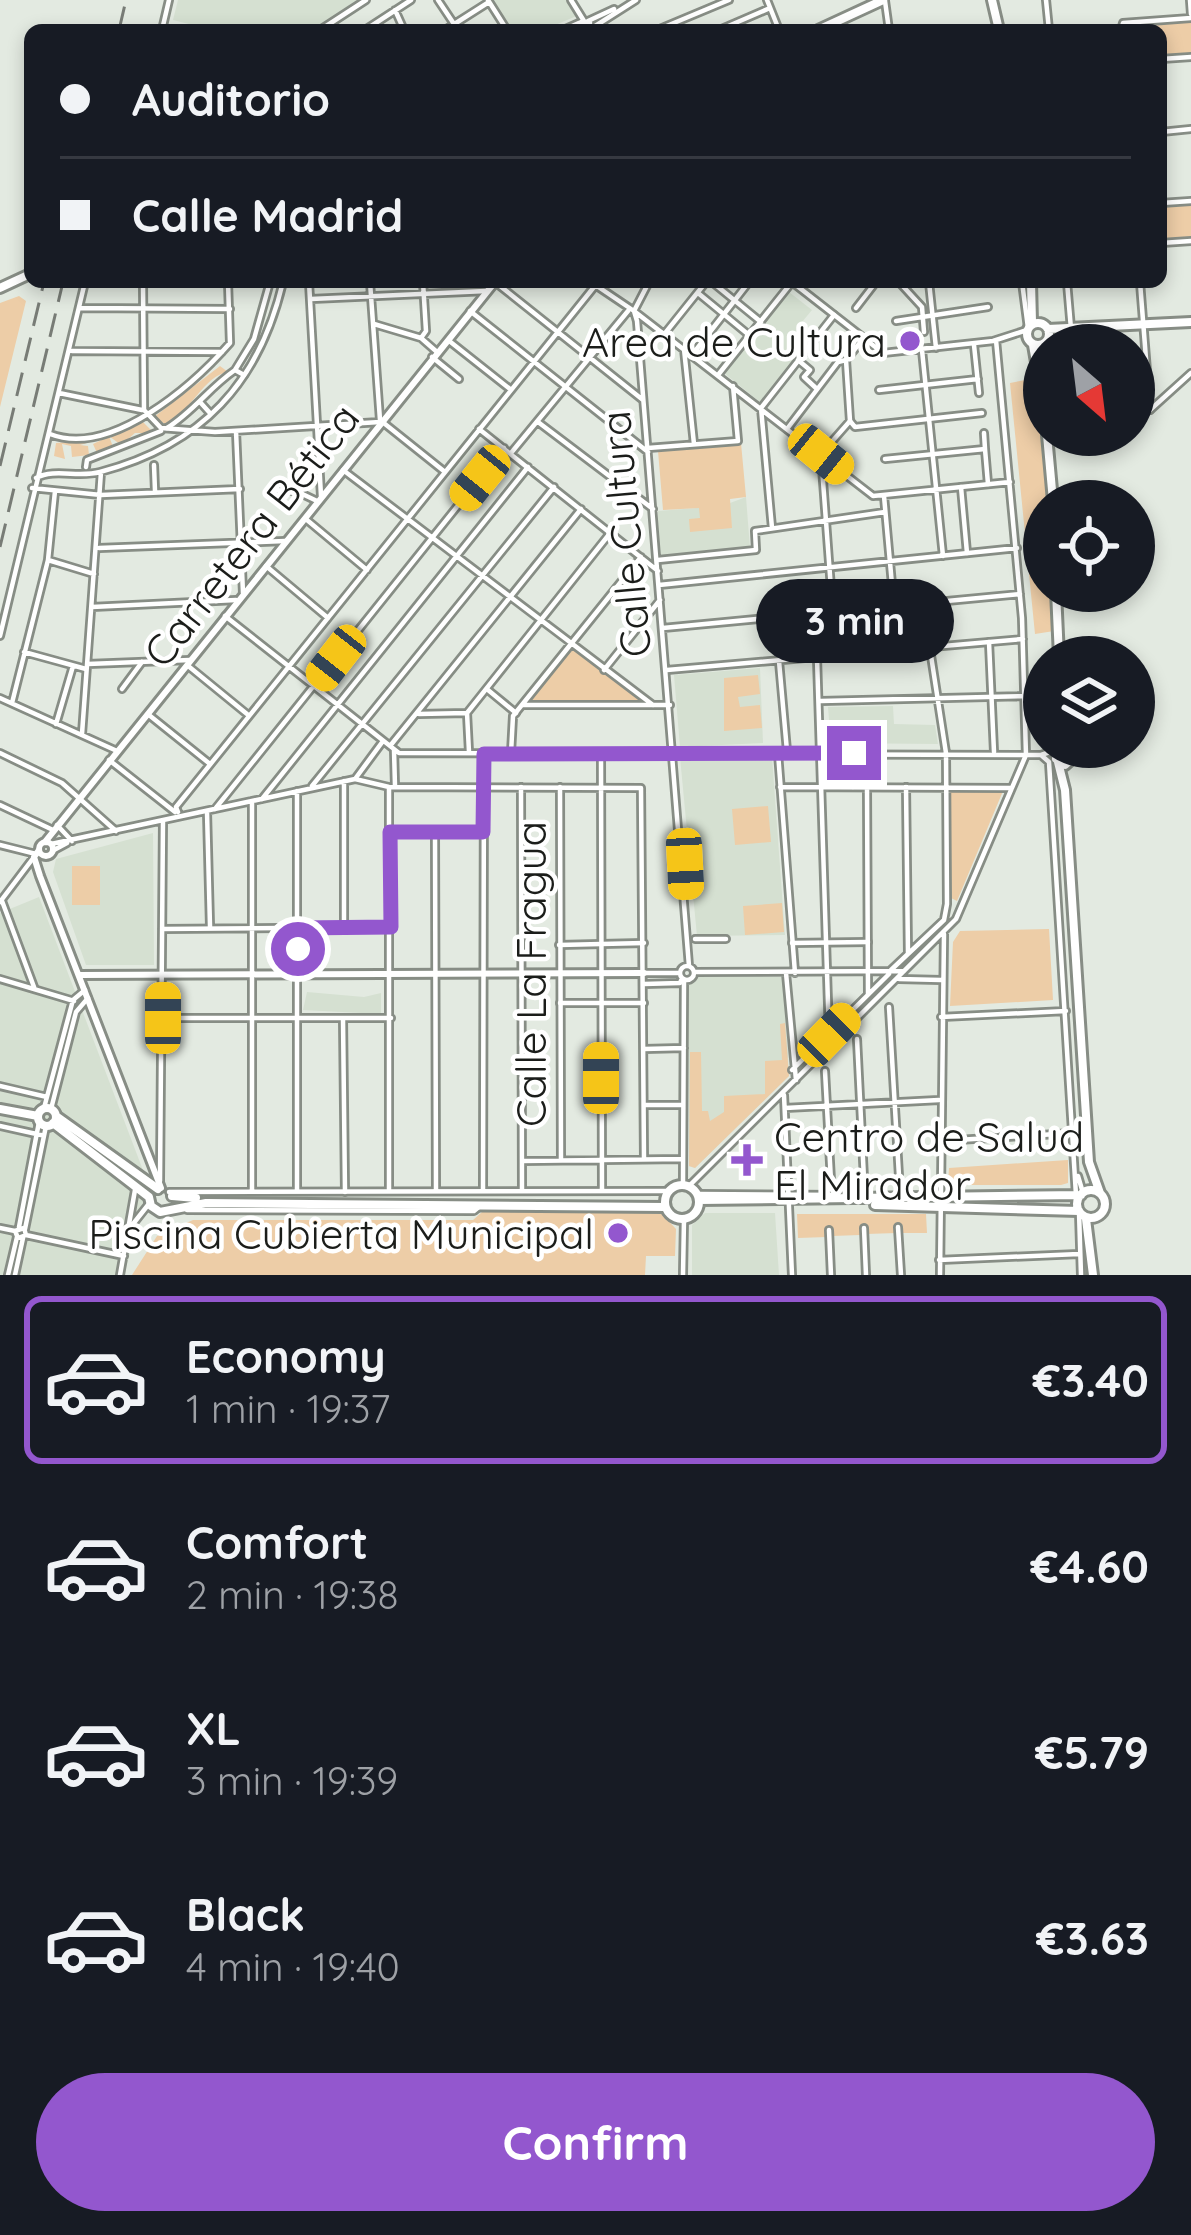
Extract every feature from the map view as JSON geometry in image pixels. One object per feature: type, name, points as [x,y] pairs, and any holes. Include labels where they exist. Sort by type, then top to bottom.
[{"type":"main road","points":[[831,24],[884,0]]},
{"type":"main road","points":[[1032,288],[1035,324]]},
{"type":"main road","points":[[1155,326],[1191,324]]},
{"type":"main road","points":[[1059,768],[1065,790],[1089,1162],[1105,1204],[1092,1253]]},
{"type":"main road","points":[[1065,790],[1069,768]]},
{"type":"main road","points":[[0,1109],[47,1117],[164,1190],[666,1199],[685,1219],[699,1199]]},
{"type":"main road","points":[[47,1117],[64,1135],[167,1210],[206,1203],[666,1199],[686,1185],[699,1199],[1052,1199],[1100,1193]]},
{"type":"main road","points":[[1089,1162],[1079,1175],[1093,1275]]},
{"type":"main road","points":[[149,1200],[164,1190]]},
{"type":"main road","points":[[164,1190],[167,1210]]},
{"type":"main road","points":[[939,1200],[1083,1217],[1101,1215]]},
{"type":"street","points":[[329,24],[366,0]]},
{"type":"street","points":[[374,24],[411,0]]},
{"type":"street","points":[[588,24],[636,0]]},
{"type":"street","points":[[671,24],[729,0]]},
{"type":"street","points":[[884,0],[887,24]]},
{"type":"street","points":[[1123,24],[1191,16],[1190,0]]},
{"type":"street","points":[[460,24],[489,1]]},
{"type":"street","points":[[731,24],[769,4]]},
{"type":"street","points":[[869,6],[886,21]]},
{"type":"street","points":[[395,10],[401,24]]},
{"type":"street","points":[[0,633],[32,488],[53,436],[84,288]]},
{"type":"street","points":[[143,288],[144,413]]},
{"type":"street","points":[[53,436],[91,436],[194,384],[231,338],[228,288]]},
{"type":"street","points":[[86,467],[87,460],[164,430],[200,402],[212,382],[235,370],[254,339],[268,288]]},
{"type":"street","points":[[36,478],[101,472],[176,440],[204,421],[254,367],[279,288]]},
{"type":"street","points":[[271,490],[296,491],[319,499],[310,288]]},
{"type":"street","points":[[371,288],[380,421]]},
{"type":"street","points":[[421,338],[426,331],[424,288]]},
{"type":"street","points":[[311,299],[466,288]]},
{"type":"street","name":"Carretera Bética","points":[[45,882],[55,827],[489,288]]},
{"type":"street","points":[[495,288],[644,400]]},
{"type":"street","points":[[180,815],[176,807],[591,288]]},
{"type":"street","points":[[601,288],[666,332],[873,496],[1010,482]]},
{"type":"street","points":[[210,928],[211,811],[433,537],[631,311],[644,288]]},
{"type":"street","points":[[666,332],[703,288]]},
{"type":"street","points":[[718,288],[761,322]]},
{"type":"street","points":[[692,355],[744,288]]},
{"type":"street","points":[[718,375],[787,288]]},
{"type":"street","points":[[800,288],[883,353],[1023,335]]},
{"type":"street","points":[[856,308],[871,288]]},
{"type":"street","points":[[904,288],[922,307],[924,332]]},
{"type":"street","points":[[930,288],[936,348]]},
{"type":"street","points":[[1024,288],[1034,324]]},
{"type":"street","points":[[1067,288],[1070,324]]},
{"type":"street","points":[[1140,288],[1143,324]]},
{"type":"street","points":[[698,293],[750,335]]},
{"type":"street","points":[[896,321],[988,307]]},
{"type":"street","points":[[80,308],[230,309]]},
{"type":"street","points":[[470,311],[648,450],[738,441],[734,386]]},
{"type":"street","name":"Calle Cultura","points":[[631,311],[644,400],[692,969]]},
{"type":"street","points":[[772,528],[761,408],[834,315]]},
{"type":"street","points":[[374,324],[421,338],[459,379]]},
{"type":"street","points":[[667,670],[1023,639],[994,338]]},
{"type":"street","points":[[787,429],[838,362],[846,360],[862,339]]},
{"type":"street","points":[[448,340],[510,388]]},
{"type":"street","points":[[974,343],[979,393]]},
{"type":"street","points":[[684,349],[694,444]]},
{"type":"street","points":[[922,350],[943,556]]},
{"type":"street","points":[[70,352],[222,352]]},
{"type":"street","points":[[798,360],[810,370],[804,377],[818,388]]},
{"type":"street","points":[[846,360],[850,421],[856,427],[982,413]]},
{"type":"street","points":[[235,370],[244,375]]},
{"type":"street","points":[[1155,406],[1191,374]]},
{"type":"street","points":[[879,390],[978,379]]},
{"type":"street","points":[[59,393],[144,413],[176,440]]},
{"type":"street","points":[[200,402],[209,412]]},
{"type":"street","points":[[204,421],[209,432]]},
{"type":"street","points":[[164,430],[236,431],[380,421],[445,472]]},
{"type":"street","points":[[537,421],[653,509]]},
{"type":"street","points":[[836,656],[821,454],[850,421]]},
{"type":"street","points":[[479,429],[658,572]]},
{"type":"street","points":[[92,607],[240,597],[236,431]]},
{"type":"street","points":[[984,433],[988,484]]},
{"type":"street","points":[[885,459],[985,449]]},
{"type":"street","points":[[40,463],[53,473]]},
{"type":"street","points":[[154,465],[155,491]]},
{"type":"street","points":[[262,799],[528,467]]},
{"type":"street","points":[[343,470],[653,705]]},
{"type":"street","points":[[82,734],[101,472]]},
{"type":"street","points":[[311,788],[554,487]]},
{"type":"street","points":[[32,488],[101,495],[240,489]]},
{"type":"street","points":[[961,488],[967,553]]},
{"type":"street","points":[[12,703],[48,560],[55,490]]},
{"type":"street","points":[[884,496],[898,651]]},
{"type":"street","points":[[389,1192],[392,748],[581,509]]},
{"type":"street","points":[[658,560],[757,550],[754,531],[885,512]]},
{"type":"street","points":[[304,518],[367,570]]},
{"type":"street","points":[[469,754],[467,713],[611,532]]},
{"type":"street","points":[[98,548],[285,541]]},
{"type":"street","points":[[659,585],[1017,548]]},
{"type":"street","points":[[511,754],[516,713],[640,557]]},
{"type":"street","points":[[48,560],[94,574]]},
{"type":"street","points":[[266,566],[328,618]]},
{"type":"street","points":[[243,576],[254,580]]},
{"type":"street","points":[[663,628],[1020,594]]},
{"type":"street","points":[[604,670],[660,600]]},
{"type":"street","points":[[225,616],[392,748],[469,754],[1023,755]]},
{"type":"street","points":[[989,642],[994,752]]},
{"type":"street","points":[[792,1070],[944,920],[946,753],[931,649]]},
{"type":"street","points":[[25,652],[87,666],[189,662],[250,716]]},
{"type":"street","points":[[817,658],[824,752],[829,1035]]},
{"type":"street","points":[[779,661],[787,753]]},
{"type":"street","points":[[122,689],[142,662]]},
{"type":"street","points":[[56,724],[73,665]]},
{"type":"street","points":[[486,689],[516,713]]},
{"type":"street","points":[[821,701],[939,702],[1023,696]]},
{"type":"street","points":[[0,698],[117,751]]},
{"type":"street","points":[[522,705],[670,705]]},
{"type":"street","points":[[416,714],[467,713]]},
{"type":"street","points":[[148,714],[210,764]]},
{"type":"street","points":[[355,778],[382,741]]},
{"type":"street","points":[[0,753],[79,798],[116,832]]},
{"type":"street","points":[[602,753],[602,1191]]},
{"type":"street","points":[[778,753],[796,1081]]},
{"type":"street","points":[[853,787],[854,753]]},
{"type":"street","points":[[483,1190],[484,754]]},
{"type":"street","points":[[109,760],[180,815]]},
{"type":"street","points":[[686,1185],[944,934],[962,907],[1023,760]]},
{"type":"street","points":[[1053,768],[1050,781],[1072,1133],[1079,1175]]},
{"type":"street","points":[[34,987],[1,902],[36,854],[50,847],[355,778],[392,787],[641,788],[644,1159]]},
{"type":"street","points":[[344,782],[344,928]]},
{"type":"street","points":[[521,787],[522,1191]]},
{"type":"street","name":"Calle La Fragua","points":[[560,787],[561,1160]]},
{"type":"street","points":[[780,787],[1012,788]]},
{"type":"street","points":[[867,787],[868,994]]},
{"type":"street","points":[[906,788],[908,954]]},
{"type":"street","points":[[297,791],[297,1191]]},
{"type":"street","points":[[252,801],[252,1191]]},
{"type":"street","points":[[0,805],[55,827],[72,842]]},
{"type":"street","points":[[163,821],[164,1190]]},
{"type":"street","points":[[390,832],[483,832]]},
{"type":"street","points":[[435,833],[436,1191]]},
{"type":"street","points":[[0,845],[36,854]]},
{"type":"street","points":[[36,854],[164,1190]]},
{"type":"street","points":[[0,877],[14,880]]},
{"type":"street","points":[[947,904],[962,907]]},
{"type":"street","points":[[162,929],[391,927]]},
{"type":"street","points":[[931,934],[938,940]]},
{"type":"street","points":[[940,1275],[944,934]]},
{"type":"street","points":[[695,939],[726,939]]},
{"type":"street","points":[[792,944],[868,942]]},
{"type":"street","points":[[559,945],[644,943]]},
{"type":"street","points":[[79,975],[644,973],[682,977],[692,969]]},
{"type":"street","points":[[644,984],[680,983],[692,969],[906,972]]},
{"type":"street","points":[[888,972],[899,978],[944,980]]},
{"type":"street","points":[[682,977],[686,1185]]},
{"type":"street","points":[[0,980],[76,1003]]},
{"type":"street","points":[[11,1275],[76,1003],[86,994]]},
{"type":"street","points":[[559,1004],[644,1003]]},
{"type":"street","points":[[889,1007],[899,1176]]},
{"type":"street","points":[[941,1017],[1066,1011]]},
{"type":"street","points":[[163,1018],[391,1018]]},
{"type":"street","points":[[343,1019],[345,1192]]},
{"type":"street","points":[[857,1039],[864,1179]]},
{"type":"street","points":[[644,1049],[684,1048]]},
{"type":"street","points":[[825,1071],[831,1181]]},
{"type":"street","points":[[0,1086],[47,1117]]},
{"type":"street","points":[[784,1094],[791,1275]]},
{"type":"street","points":[[785,1108],[939,1100]]},
{"type":"street","points":[[644,1105],[683,1106]]},
{"type":"street","points":[[0,1126],[47,1117]]},
{"type":"street","points":[[21,1233],[47,1117]]},
{"type":"street","points":[[938,1142],[1072,1133]]},
{"type":"street","points":[[44,1144],[64,1135]]},
{"type":"street","points":[[522,1161],[683,1159]]},
{"type":"street","points":[[120,1275],[136,1199],[132,1185]]},
{"type":"street","points":[[164,1190],[602,1191],[666,1199]]},
{"type":"street","points":[[131,1230],[149,1200]]},
{"type":"street","points":[[1081,1275],[1083,1217]]},
{"type":"street","points":[[1079,1234],[1083,1217]]},
{"type":"street","points":[[683,1275],[685,1219]]},
{"type":"street","points":[[898,1227],[901,1275]]},
{"type":"street","points":[[0,1228],[124,1256]]},
{"type":"street","points":[[864,1228],[866,1275]]},
{"type":"street","points":[[829,1230],[832,1275]]},
{"type":"street","points":[[789,1239],[799,1239]]},
{"type":"street","points":[[939,1260],[1079,1254]]},
{"type":"shaded area","points":[[178,0],[360,0],[322,24],[173,20]]},
{"type":"shaded area","points":[[493,0],[569,0],[579,15],[557,24],[508,24]]},
{"type":"shaded area","points":[[1191,18],[1191,57],[1167,59],[1167,24],[1123,23]]},
{"type":"shaded area","points":[[1191,201],[1191,241],[1167,243],[1167,203]]},
{"type":"shaded area","points":[[789,292],[812,310],[802,322],[816,333],[761,403],[724,373]]},
{"type":"shaded area","points":[[19,296],[26,301],[0,407],[0,303]]},
{"type":"shaded area","points":[[220,366],[228,372],[212,380],[174,419],[165,424],[154,417]]},
{"type":"shaded area","points":[[1023,380],[1023,456],[1043,456],[1045,480],[1023,480],[1023,514],[1010,383]]},
{"type":"shaded area","points":[[141,420],[154,433],[135,433],[121,445],[109,436],[113,447],[97,453],[93,444],[108,437],[80,445],[88,446],[89,455],[72,457],[71,446],[62,444],[65,459],[54,456],[56,443],[89,440]]},
{"type":"shaded area","points":[[741,443],[746,497],[730,499],[732,528],[690,532],[689,519],[700,518],[699,508],[663,510],[658,451]]},
{"type":"shaded area","points":[[746,497],[750,548],[658,556],[658,511],[722,506]]},
{"type":"shaded area","points":[[1033,612],[1053,612],[1054,631],[1035,634]]},
{"type":"shaded area","points":[[572,648],[640,699],[640,701],[529,703]]},
{"type":"shaded area","points":[[760,668],[763,743],[680,747],[674,675]]},
{"type":"shaded area","points":[[758,675],[760,694],[738,697],[740,707],[760,705],[762,728],[724,731],[724,678]]},
{"type":"shaded area","points":[[893,706],[894,724],[935,725],[938,744],[831,743],[828,707]]},
{"type":"shaded area","points":[[680,757],[772,757],[785,935],[697,936]]},
{"type":"shaded area","points":[[1003,791],[957,901],[951,898],[950,792]]},
{"type":"shaded area","points":[[768,806],[771,842],[735,845],[732,809]]},
{"type":"shaded area","points":[[153,833],[154,965],[86,965],[53,872],[56,859]]},
{"type":"shaded area","points":[[72,866],[100,866],[100,905],[72,905]]},
{"type":"shaded area","points":[[39,897],[149,1186],[124,1275],[0,1275],[0,913]]},
{"type":"shaded area","points":[[782,903],[784,932],[745,935],[743,906]]},
{"type":"shaded area","points":[[1049,929],[1053,1000],[950,1006],[953,942],[960,931]]},
{"type":"shaded area","points":[[698,977],[784,977],[789,1076],[695,1168],[689,1166],[688,984]]},
{"type":"shaded area","points":[[307,992],[364,997],[381,993],[381,1014],[303,1010]]},
{"type":"shaded area","points":[[785,1023],[789,1076],[695,1168],[689,1166],[690,1052],[701,1052],[702,1111],[708,1111],[710,1121],[724,1112],[724,1096],[765,1094],[765,1061],[782,1060],[780,1024]]},
{"type":"shaded area","points":[[1068,1160],[1068,1183],[1061,1185],[948,1185],[949,1168]]},
{"type":"shaded area","points":[[527,1208],[662,1214],[676,1229],[675,1256],[646,1256],[645,1275],[132,1275],[157,1236],[193,1220],[473,1220],[482,1212]]},
{"type":"shaded area","points":[[705,1213],[775,1213],[779,1275],[692,1275],[692,1225]]},
{"type":"shaded area","points":[[797,1214],[926,1214],[927,1233],[900,1233],[903,1226],[898,1222],[893,1227],[897,1233],[866,1234],[864,1225],[860,1235],[832,1236],[828,1226],[827,1237],[798,1238]]},
{"type":"railway","points":[[120,24],[126,0]]},
{"type":"railway","points":[[0,466],[43,288]]},
{"type":"railway","points":[[0,547],[62,288]]},
{"type":"place","name":"Area de Cultura","points":[[910,341]]},
{"type":"place","name":"Centro de Salud El Mirador","points":[[747,1160]]},
{"type":"place","name":"Piscina Cubierta Municipal","points":[[618,1233]]},
{"type":"route","points":[[298,949],[298,928],[391,927],[390,832],[483,832],[484,754],[854,753]]}]
